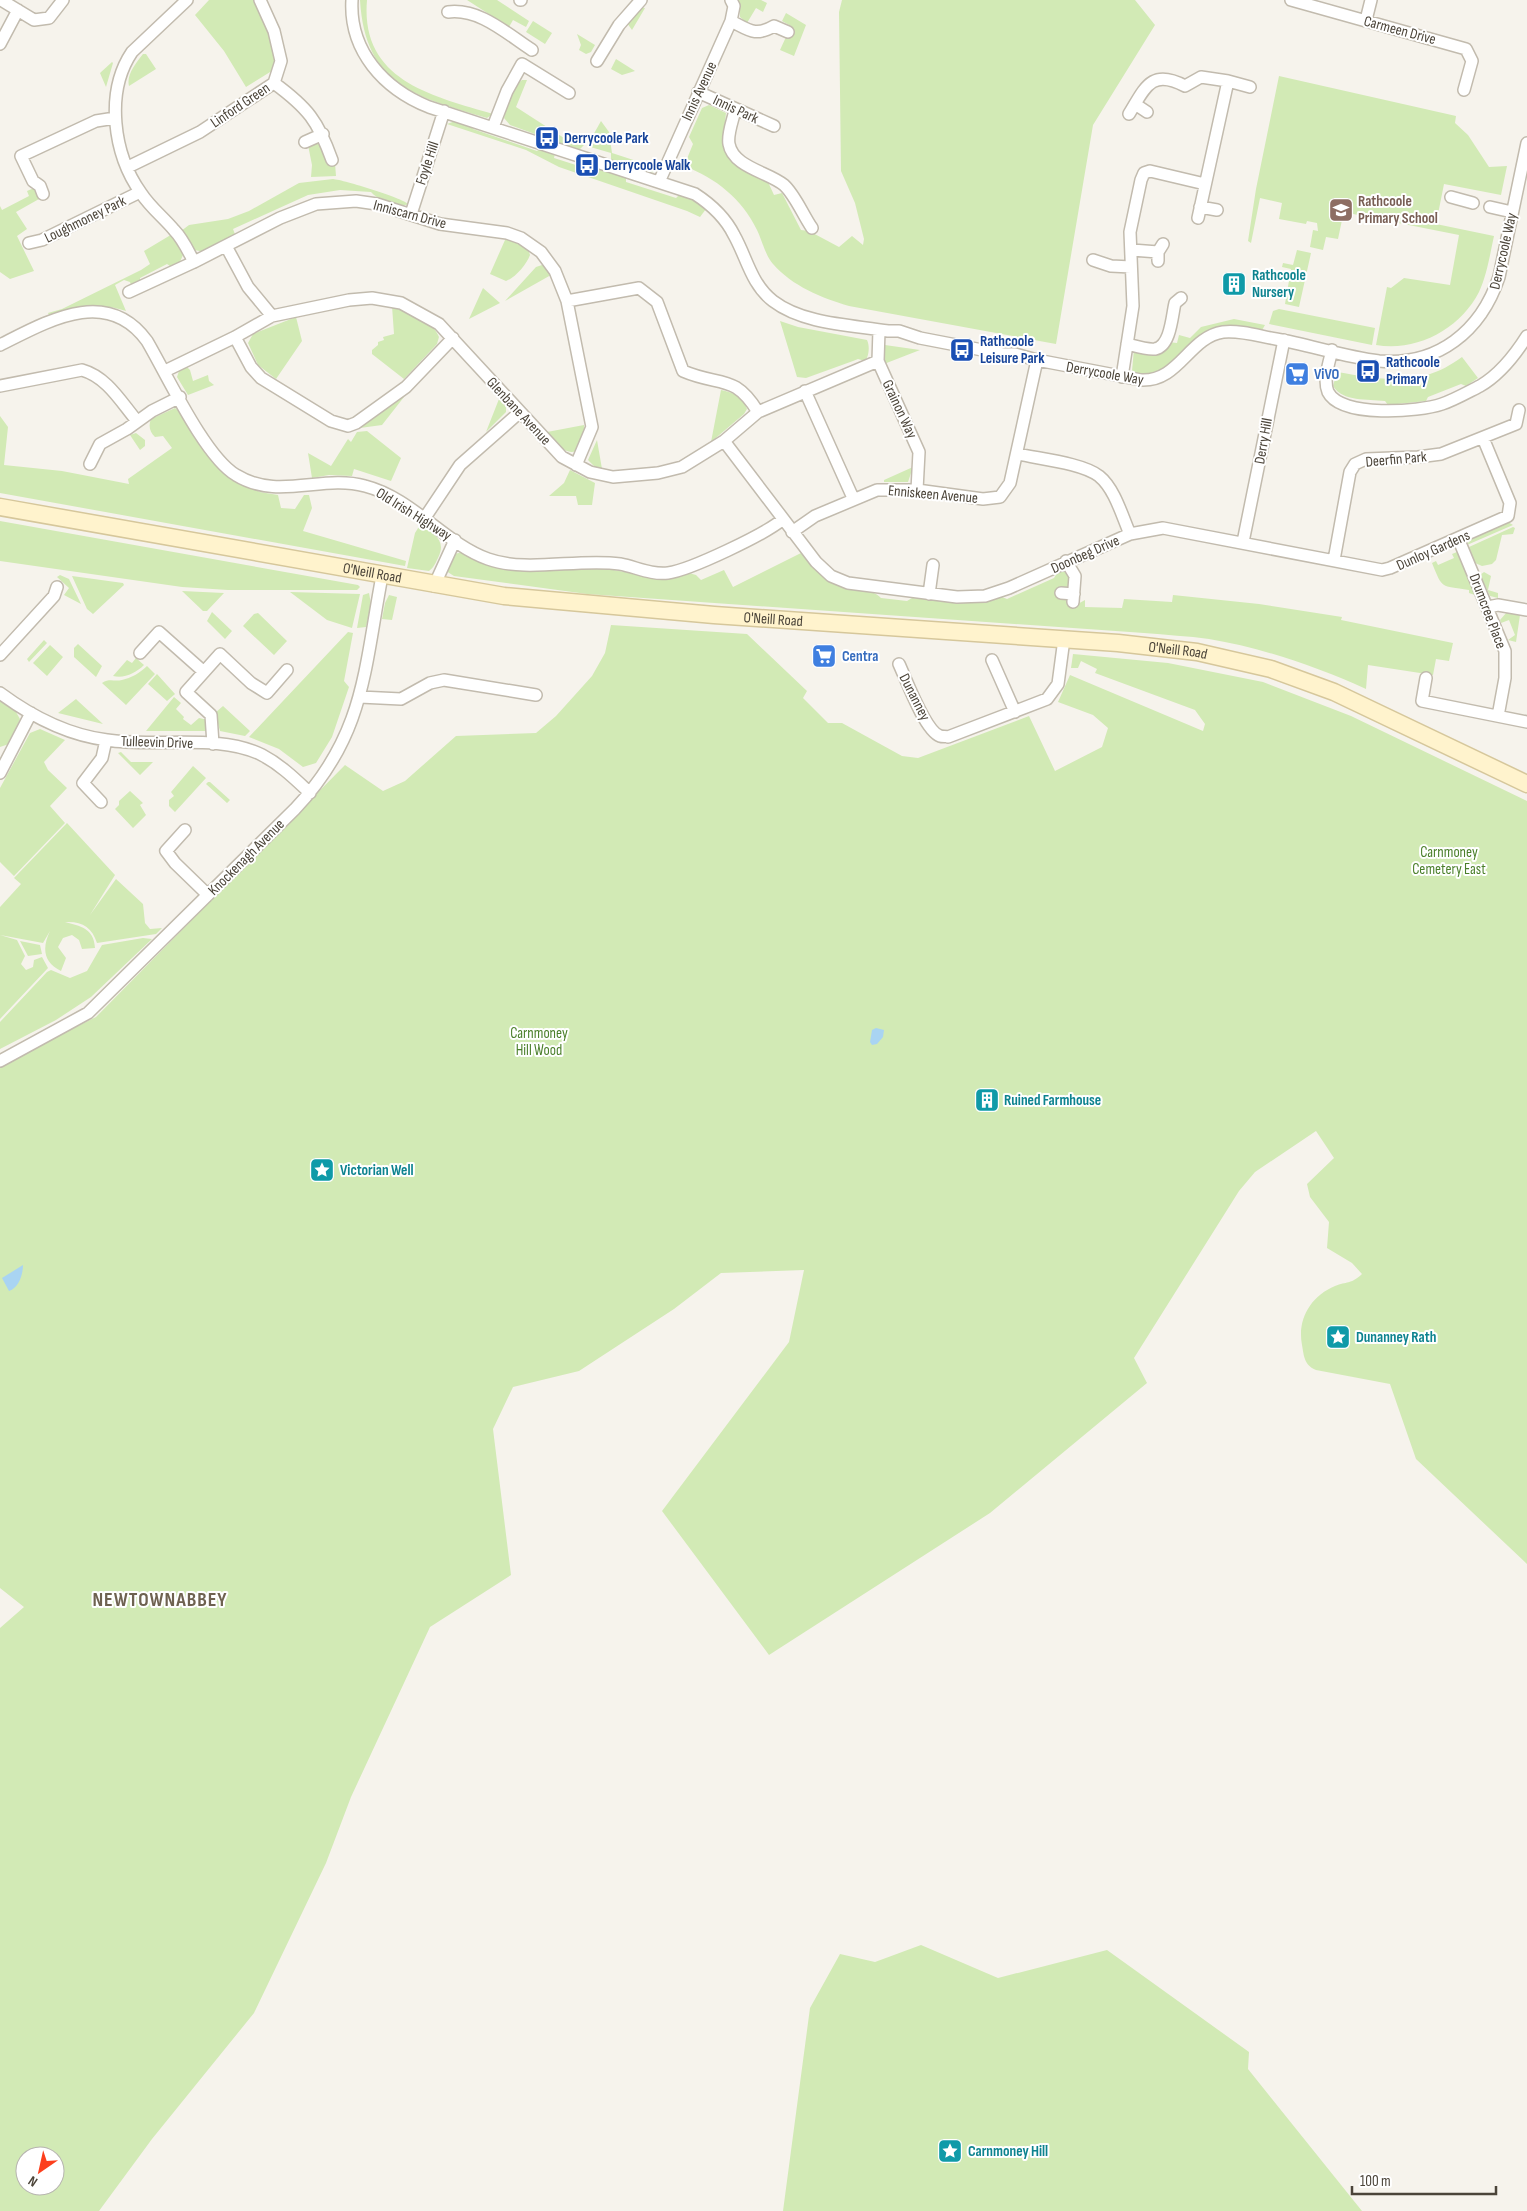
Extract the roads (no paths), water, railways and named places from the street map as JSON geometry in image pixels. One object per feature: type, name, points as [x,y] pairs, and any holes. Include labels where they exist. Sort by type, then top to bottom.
[{"type":"main road","name":"O'Neill Road","points":[[0,507],[434,586],[504,596],[602,606],[1064,639],[1197,652],[1300,679],[1363,705],[1527,784]]},
{"type":"street","points":[[1,0],[34,20],[49,18],[63,0]]},
{"type":"street","points":[[187,0],[126,60],[116,92],[115,118],[122,155],[140,192],[176,231],[194,262]]},
{"type":"street","name":"Linford Green","points":[[128,167],[200,132],[274,83],[281,60],[274,31],[260,0]]},
{"type":"street","name":"Derrycoole Way","points":[[352,0],[356,35],[362,50],[378,75],[391,86],[414,101],[695,194],[716,209],[736,237],[755,281],[773,301],[796,313],[879,330],[899,331],[928,339],[1003,354],[1014,354],[1122,377],[1150,381],[1159,379],[1176,367],[1206,339],[1224,332],[1284,340],[1379,360],[1397,361],[1419,358],[1437,352],[1454,342],[1477,321],[1492,298],[1499,277],[1527,143]]},
{"type":"street","points":[[597,61],[619,24],[641,0]]},
{"type":"street","name":"Innis Avenue","points":[[659,182],[731,21],[734,6],[731,0]]},
{"type":"street","name":"Carmeen Drive","points":[[1291,0],[1466,49],[1472,62],[1464,90]]},
{"type":"street","points":[[1366,20],[1372,0]]},
{"type":"street","points":[[0,44],[18,10]]},
{"type":"street","points":[[448,12],[467,12],[478,15],[534,47],[507,91],[493,127]]},
{"type":"street","points":[[731,21],[754,33],[764,32],[774,26],[788,32]]},
{"type":"street","points":[[522,64],[569,93]]},
{"type":"street","points":[[1129,114],[1144,88],[1152,80],[1159,78],[1175,80],[1185,86],[1202,77],[1250,87]]},
{"type":"street","points":[[1217,210],[1199,212],[1228,81]]},
{"type":"street","points":[[274,83],[301,104],[314,118],[323,134],[332,160]]},
{"type":"street","name":"Innis Park","points":[[698,92],[774,126]]},
{"type":"street","points":[[1135,104],[1147,112]]},
{"type":"street","points":[[735,110],[729,144],[733,153],[740,161],[765,173],[785,186],[812,228]]},
{"type":"street","name":"Foyle Hill","points":[[411,214],[444,111]]},
{"type":"street","points":[[43,194],[40,186],[33,180],[21,156],[96,121],[115,118]]},
{"type":"street","points":[[305,142],[323,134]]},
{"type":"street","points":[[1122,377],[1133,306],[1130,232],[1144,173],[1150,171],[1205,184]]},
{"type":"street","name":"Loughmoney Park","points":[[29,243],[42,240],[140,192]]},
{"type":"street","points":[[1451,197],[1473,203]]},
{"type":"street","name":"Inniscarn Drive","points":[[129,292],[194,262],[280,218],[316,204],[356,201],[377,204],[440,224],[507,233],[521,238],[541,252],[554,271],[567,301],[592,428],[576,465]]},
{"type":"street","points":[[1490,207],[1512,212]]},
{"type":"street","points":[[226,246],[248,287],[272,316]]},
{"type":"street","points":[[1132,250],[1160,252]]},
{"type":"street","points":[[1093,260],[1111,266],[1131,267]]},
{"type":"street","points":[[567,301],[640,288],[657,302],[683,371],[702,379],[734,384],[748,395],[758,412]]},
{"type":"street","name":"Glenbane Avenue","points":[[165,370],[235,337],[272,316],[330,303],[372,298],[401,303],[419,311],[439,324],[562,457],[602,476],[613,477],[658,474],[682,467],[724,441],[758,412],[878,361]]},
{"type":"street","points":[[1127,344],[1152,349],[1161,345],[1168,336],[1174,303],[1181,298]]},
{"type":"street","name":"Old Irish Highway","points":[[1,343],[43,323],[63,316],[84,312],[111,313],[131,323],[139,330],[216,457],[225,467],[248,481],[278,488],[343,483],[366,486],[391,497],[487,559],[500,562],[619,564],[656,573],[666,573],[701,562],[768,530],[783,519]]},
{"type":"street","name":"Grainon Way","points":[[879,330],[878,361],[919,452],[917,490]]},
{"type":"street","points":[[1332,350],[1326,382],[1329,393],[1336,401],[1351,406],[1399,411],[1442,404],[1479,386],[1503,366],[1527,336]]},
{"type":"street","points":[[235,337],[251,367],[261,378],[331,421],[348,426],[356,423],[406,387],[453,338]]},
{"type":"street","name":"Derry Hill","points":[[1244,542],[1284,340]]},
{"type":"street","name":"Enniskeen Avenue","points":[[792,532],[815,516],[853,498],[889,488],[983,499],[1000,497],[1010,483],[1018,454],[1037,360]]},
{"type":"street","points":[[0,386],[82,370],[94,373],[102,379],[137,421]]},
{"type":"street","points":[[805,391],[853,498]]},
{"type":"street","points":[[90,464],[100,444],[180,397]]},
{"type":"street","name":"Deerfin Park","points":[[1334,560],[1350,472],[1355,464],[1366,458],[1418,458],[1441,454],[1516,424],[1519,410]]},
{"type":"street","points":[[424,519],[460,465],[520,412]]},
{"type":"street","name":"Dunloy Gardens","points":[[1244,542],[1382,570],[1390,568],[1508,516],[1510,503],[1484,438]]},
{"type":"street","name":"Doonbeg Drive","points":[[724,441],[792,532],[820,566],[838,580],[929,594],[957,597],[985,596],[1009,588],[1130,534],[1163,528],[1244,542]]},
{"type":"street","points":[[1018,454],[1087,469],[1100,477],[1111,491],[1130,534]]},
{"type":"street","name":"Drumcree Place","points":[[1458,538],[1504,651],[1506,664],[1498,716]]},
{"type":"street","points":[[434,586],[455,540]]},
{"type":"street","points":[[1060,593],[1073,598],[1075,576],[1066,561]]},
{"type":"street","points":[[929,594],[933,565]]},
{"type":"street","name":"Knockenagh Avenue","points":[[0,1060],[88,1014],[310,793],[326,774],[339,752],[360,697],[382,576]]},
{"type":"street","points":[[0,655],[54,596],[57,587]]},
{"type":"street","points":[[1488,608],[1498,605],[1527,610]]},
{"type":"street","points":[[140,653],[159,632],[204,672]]},
{"type":"street","name":"Dunanney","points":[[899,664],[924,717],[940,736],[948,736],[1047,699],[1054,693],[1061,675],[1064,639]]},
{"type":"street","points":[[213,744],[211,715],[186,692],[220,654],[251,683],[267,693],[287,670]]},
{"type":"street","points":[[992,660],[1015,712]]},
{"type":"street","points":[[1426,678],[1422,701],[1527,722]]},
{"type":"street","points":[[360,697],[402,699],[430,683],[444,680],[536,695]]},
{"type":"street","name":"Tulleevin Drive","points":[[0,693],[31,713],[61,727],[106,740],[140,744],[213,744],[260,754],[281,766],[310,793]]},
{"type":"street","points":[[0,773],[4,756],[31,713]]},
{"type":"street","points":[[101,802],[83,783],[102,758],[106,740]]},
{"type":"street","points":[[185,830],[166,851],[175,863],[208,895]]},
{"type":"water","points":[[876,1028],[884,1030],[883,1037],[877,1044],[872,1045],[870,1042],[872,1030]]},
{"type":"water","points":[[23,1265],[18,1284],[9,1291],[2,1278]]},
{"type":"place","name":"Derrycoole Park","points":[[547,138]]},
{"type":"place","name":"Derrycoole Walk","points":[[587,165]]},
{"type":"place","name":"Rathcoole Primary School","points":[[1341,210]]},
{"type":"place","name":"Rathcoole Nursery","points":[[1234,284]]},
{"type":"place","name":"Rathcoole Leisure Park","points":[[962,350]]},
{"type":"place","name":"Rathcoole Primary","points":[[1368,371]]},
{"type":"place","name":"ViVO","points":[[1297,374]]},
{"type":"place","name":"Centra","points":[[824,656]]},
{"type":"place","name":"Ruined Farmhouse","points":[[987,1100]]},
{"type":"place","name":"Victorian Well","points":[[322,1170]]},
{"type":"place","name":"Dunanney Rath","points":[[1338,1337]]},
{"type":"place","name":"Carnmoney Hill","points":[[950,2151]]},
{"type":"district","name":"NEWTOWNABBEY","points":[[160,1599]]},
{"type":"park label","name":"Carnmoney Cemetery East","points":[[1449,860]]},
{"type":"park label","name":"Carnmoney Hill Wood","points":[[539,1042]]}]
